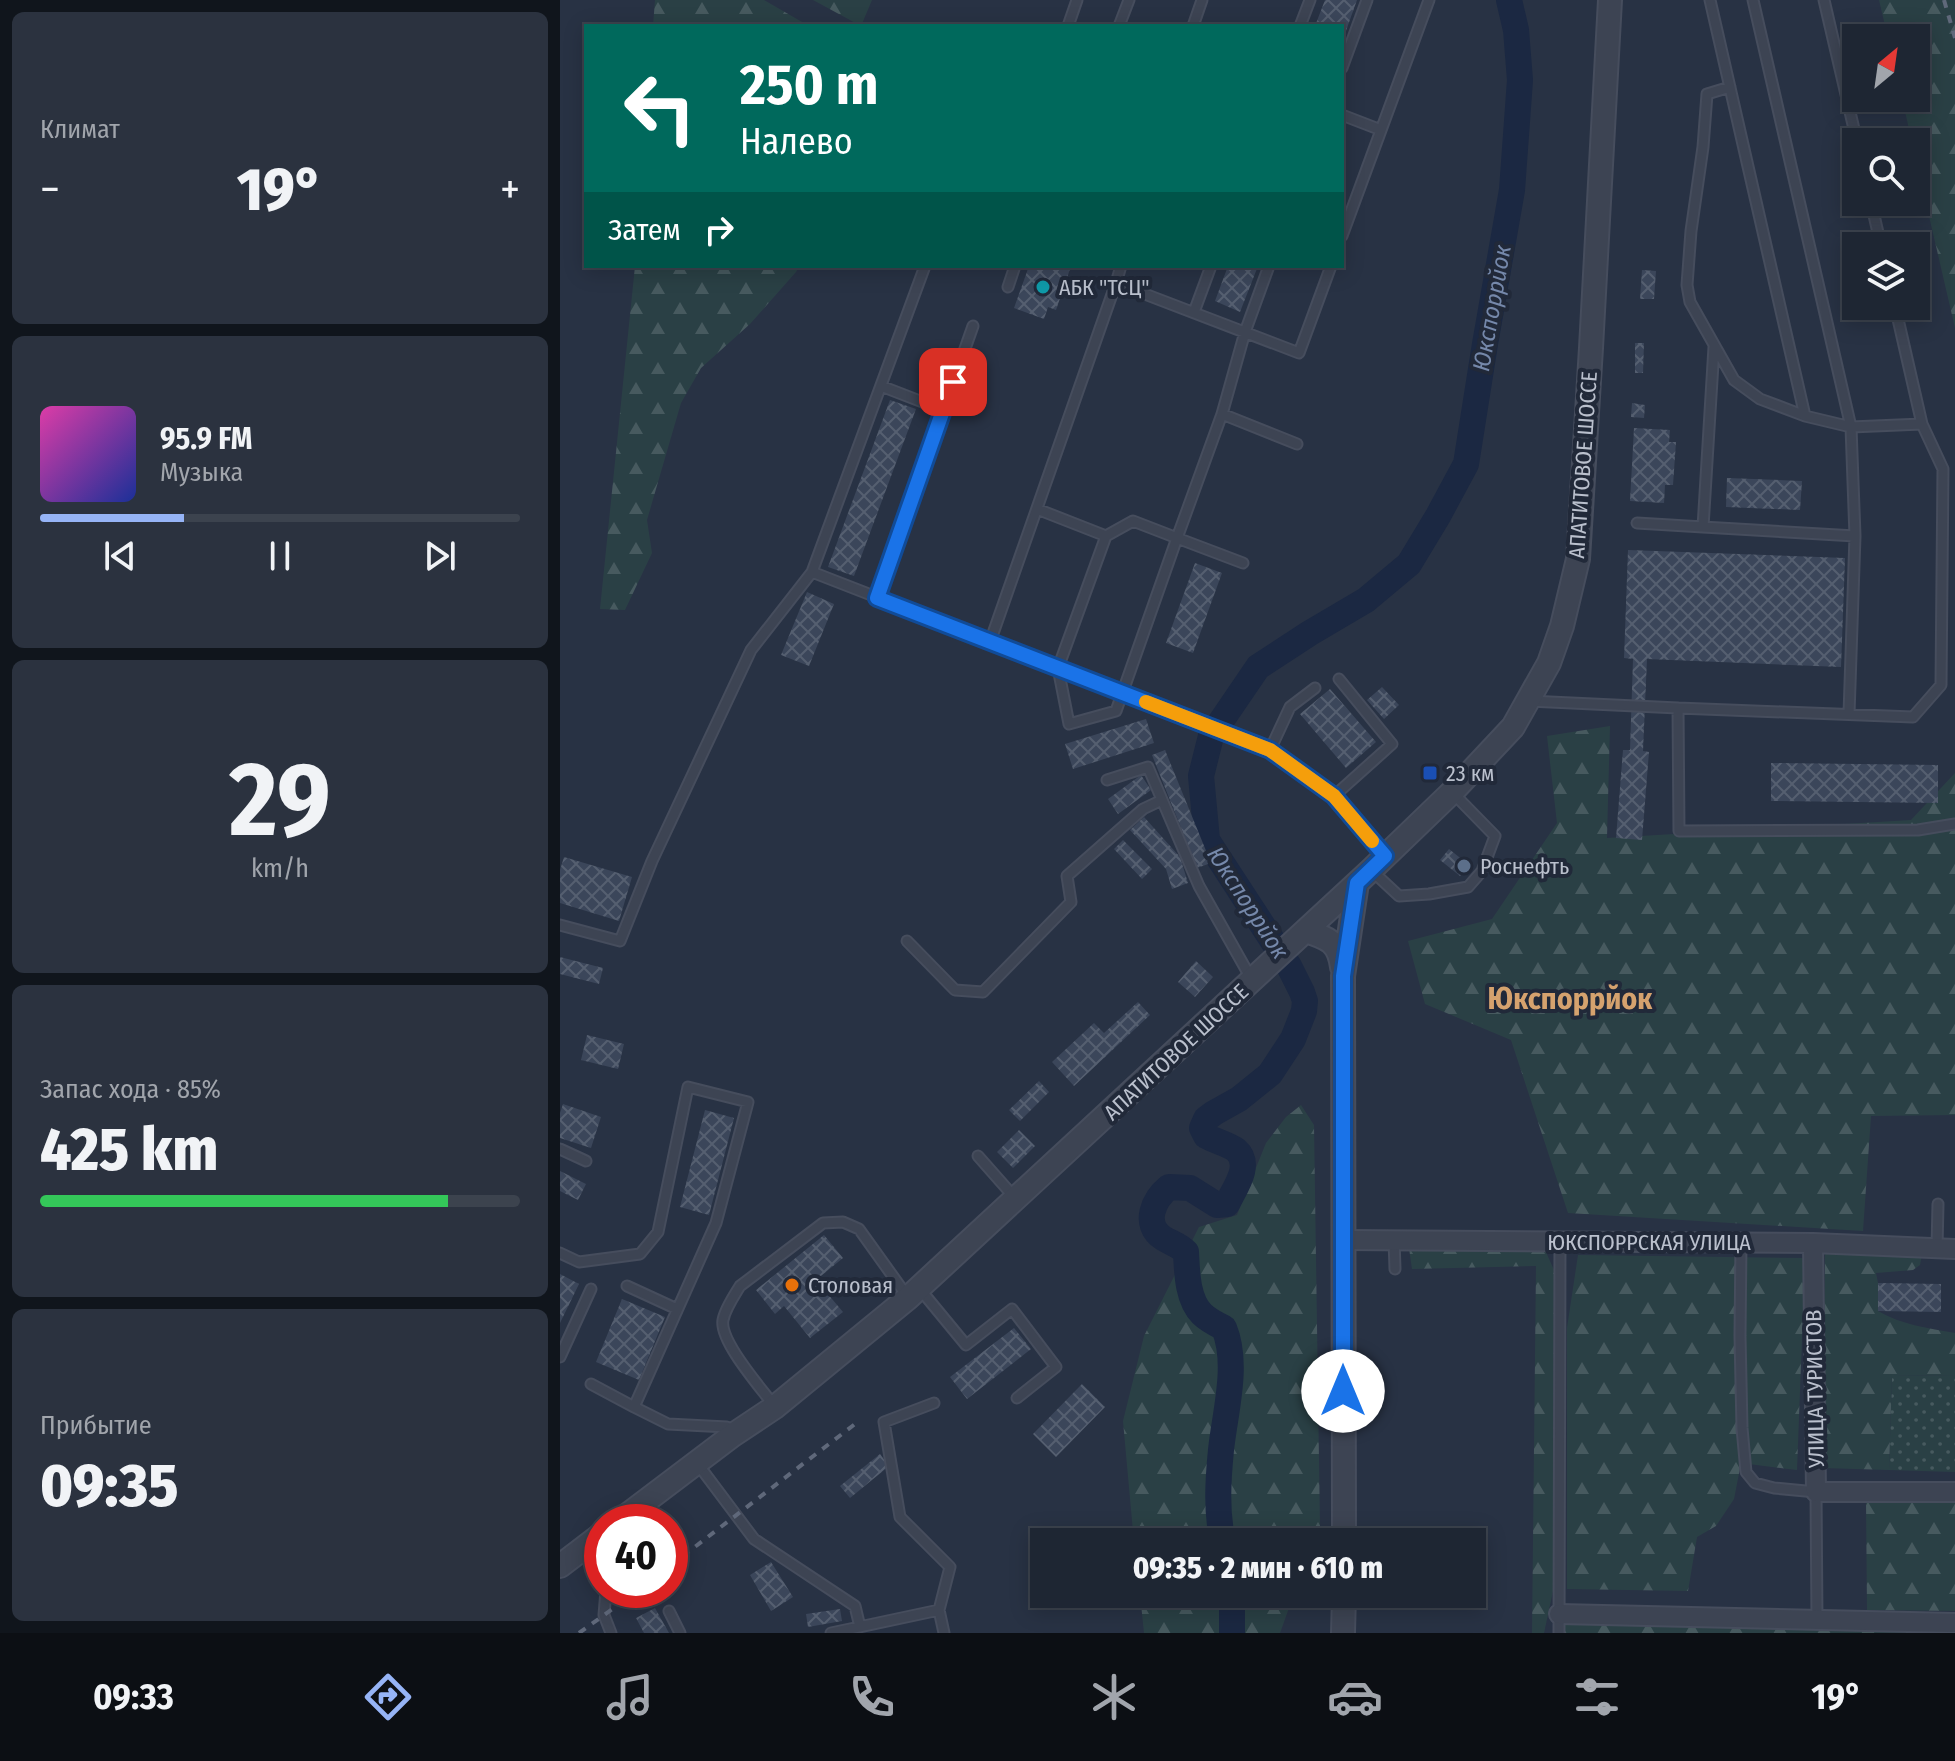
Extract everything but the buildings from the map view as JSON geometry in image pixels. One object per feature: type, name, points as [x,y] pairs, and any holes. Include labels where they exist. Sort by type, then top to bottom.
[{"type":"street","name":"АПАТИТОВОЕ ШОССЕ","points":[[644,1504],[733,1435],[775,1407],[914,1293],[1371,870],[1452,792],[1513,727],[1549,663],[1562,626],[1578,559],[1610,0]]},
{"type":"street","points":[[1343,976],[1371,870]]},
{"type":"street","points":[[1300,936],[1324,937],[1335,944],[1340,954],[1343,976],[1344,1528]]},
{"type":"street","name":"ЮКСПОРРСКАЯ УЛИЦА","points":[[1343,1240],[1813,1243],[1946,1248]]},
{"type":"street","name":"УЛИЦА ТУРИСТОВ","points":[[1813,1243],[1816,1492],[1955,1492]]},
{"type":"street","points":[[560,1566],[584,1548]]},
{"type":"street","points":[[1344,1608],[1344,1631]]},
{"type":"street","points":[[1559,1624],[1817,1620],[1955,1623]]},
{"type":"lane","points":[[1069,24],[1077,0]]},
{"type":"lane","points":[[1120,24],[1129,0]]},
{"type":"lane","points":[[1194,24],[1202,0]]},
{"type":"lane","points":[[1301,24],[1310,0]]},
{"type":"lane","points":[[1344,63],[1367,0]]},
{"type":"lane","points":[[1344,231],[1429,0]]},
{"type":"lane","points":[[1710,0],[1805,416]]},
{"type":"lane","points":[[1753,0],[1851,427],[1855,536],[1849,714]]},
{"type":"lane","points":[[1824,0],[1854,128]]},
{"type":"lane","points":[[1730,87],[1707,94],[1687,285],[1690,302],[1714,347],[1734,380],[1760,399],[1805,416],[1851,427],[1922,424]]},
{"type":"lane","points":[[1344,116],[1381,130]]},
{"type":"lane","points":[[560,925],[620,941],[652,861],[751,650],[812,572],[924,268]]},
{"type":"lane","points":[[1008,287],[1014,268]]},
{"type":"lane","points":[[990,642],[1120,268]]},
{"type":"lane","points":[[1194,312],[1210,268]]},
{"type":"lane","points":[[1243,563],[1177,538],[1133,521],[1106,536],[1058,668],[1069,724],[1116,711],[1177,538],[1222,414],[1245,332],[1268,268]]},
{"type":"lane","points":[[1116,283],[1299,353],[1330,268]]},
{"type":"lane","points":[[1529,701],[1913,717],[1941,685],[1943,469],[1922,424],[1898,320]]},
{"type":"lane","points":[[877,598],[973,326]]},
{"type":"lane","points":[[1703,527],[1714,347]]},
{"type":"lane","points":[[881,386],[943,410]]},
{"type":"lane","points":[[1222,414],[1297,444]]},
{"type":"lane","points":[[1037,509],[1106,536]]},
{"type":"lane","points":[[1637,523],[1855,536]]},
{"type":"lane","points":[[812,572],[1269,750],[1334,796],[1371,870],[1399,896],[1468,887],[1482,871],[1495,836],[1452,792]]},
{"type":"lane","points":[[1334,796],[1392,744],[1339,679]]},
{"type":"lane","points":[[1269,750],[1290,707],[1315,688]]},
{"type":"lane","points":[[1678,708],[1679,831],[1918,830],[1955,824]]},
{"type":"lane","points":[[1107,780],[1148,767],[1199,886],[1252,982]]},
{"type":"lane","points":[[907,941],[955,990],[983,992],[1071,902],[1067,876],[1143,809],[1162,800]]},
{"type":"lane","points":[[560,1253],[579,1262],[640,1254],[658,1232],[688,1087],[748,1102],[716,1223],[634,1407]]},
{"type":"lane","points":[[560,1149],[586,1161]]},
{"type":"lane","points":[[978,1156],[1016,1199]]},
{"type":"lane","points":[[1938,1204],[1946,1248]]},
{"type":"lane","points":[[775,1407],[724,1335],[723,1321],[740,1286],[823,1223],[843,1222],[859,1229],[914,1293],[966,1345],[1012,1309],[1056,1367],[1017,1398]]},
{"type":"lane","points":[[1394,1240],[1395,1269]]},
{"type":"lane","points":[[1559,1624],[1560,1241]]},
{"type":"lane","points":[[1741,1243],[1742,1428],[1746,1472],[1755,1483],[1816,1492],[1817,1620]]},
{"type":"lane","points":[[627,1286],[677,1309]]},
{"type":"lane","points":[[560,1357],[591,1289]]},
{"type":"lane","points":[[591,1384],[668,1424],[727,1427],[733,1435]]},
{"type":"lane","points":[[934,1403],[884,1422],[900,1517],[950,1567],[939,1610],[944,1633]]},
{"type":"lane","points":[[697,1463],[754,1539],[855,1606],[860,1627]]},
{"type":"lane","points":[[605,1608],[611,1633]]},
{"type":"lane","points":[[831,1633],[939,1610]]},
{"type":"lane","points":[[669,1611],[680,1633]]},
{"type":"green space","points":[[655,0],[764,0],[806,24],[653,24]]},
{"type":"green space","points":[[813,0],[872,0],[862,24]]},
{"type":"green space","points":[[1879,0],[1955,0],[1955,328],[1929,216],[1930,128],[1909,128],[1905,112],[1930,112],[1930,24],[1885,24]]},
{"type":"green space","points":[[635,268],[798,268],[750,324],[701,368],[681,403],[647,520],[652,553],[625,610],[600,609]]},
{"type":"green space","points":[[1610,726],[1607,838],[1911,820],[1955,773],[1955,1115],[1871,1116],[1863,1231],[1568,1213],[1511,1040],[1425,1004],[1408,941],[1492,919],[1557,823],[1547,736]]},
{"type":"green space","points":[[1301,1105],[1314,1125],[1320,1527],[1133,1528],[1123,1421],[1144,1336],[1199,1227],[1237,1215],[1266,1143],[1286,1117]]},
{"type":"green space","points":[[1409,1248],[1545,1250],[1554,1270],[1553,1591],[1544,1633],[1532,1633],[1536,1266],[1412,1269]]},
{"type":"green space","points":[[1825,1253],[1922,1254],[1920,1265],[1913,1270],[1876,1273],[1878,1311],[1906,1323],[1955,1333],[1955,1376],[1892,1375],[1889,1470],[1823,1468]]},
{"type":"green space","points":[[1578,1255],[1805,1258],[1797,1470],[1741,1463],[1734,1499],[1716,1526],[1697,1537],[1688,1591],[1567,1589],[1567,1328]]},
{"type":"green space","points":[[1892,1375],[1955,1376],[1955,1472],[1889,1470]]},
{"type":"green space","points":[[1866,1500],[1955,1501],[1955,1611],[1867,1610]]},
{"type":"green space","points":[[1141,1608],[1289,1608],[1280,1633],[1144,1633]]},
{"type":"green space","points":[[1564,1620],[1955,1630],[1955,1633],[1564,1633]]},
{"type":"waterway","name":"Юкспоррйок","points":[[1221,1528],[1218,1484],[1230,1388],[1228,1342],[1224,1328],[1197,1308],[1189,1284],[1186,1252],[1157,1232],[1153,1226],[1152,1212],[1169,1187],[1190,1188],[1217,1205],[1227,1204],[1240,1177],[1241,1156],[1233,1148],[1206,1136],[1202,1128],[1206,1119],[1239,1099],[1270,1074],[1293,1039],[1305,1001],[1289,966],[1207,840],[1201,776],[1211,736],[1258,667],[1366,600],[1409,564],[1466,464],[1512,190],[1520,80],[1516,30],[1509,0]]},
{"type":"waterway","name":"Юкспоррйок","points":[[1232,1608],[1232,1633]]},
{"type":"railway","points":[[1944,0],[1955,38]]},
{"type":"railway","points":[[688,1552],[855,1424]]},
{"type":"railway","points":[[579,1633],[614,1608]]},
{"type":"slow traffic","points":[[1146,702],[1270,750],[1334,796],[1372,841]]},
{"type":"place","name":"АБК \"ТСЦ\"","points":[[1043,287]]},
{"type":"place","name":"23 км","points":[[1430,773]]},
{"type":"place","name":"Роснефть","points":[[1464,866]]},
{"type":"place","name":"Столовая","points":[[792,1285]]},
{"type":"district","name":"Юкспоррйок","points":[[1570,999]]},
{"type":"route","points":[[953,382],[877,598],[1270,750],[1334,796],[1385,856],[1357,883],[1343,976],[1343,1391]]}]
